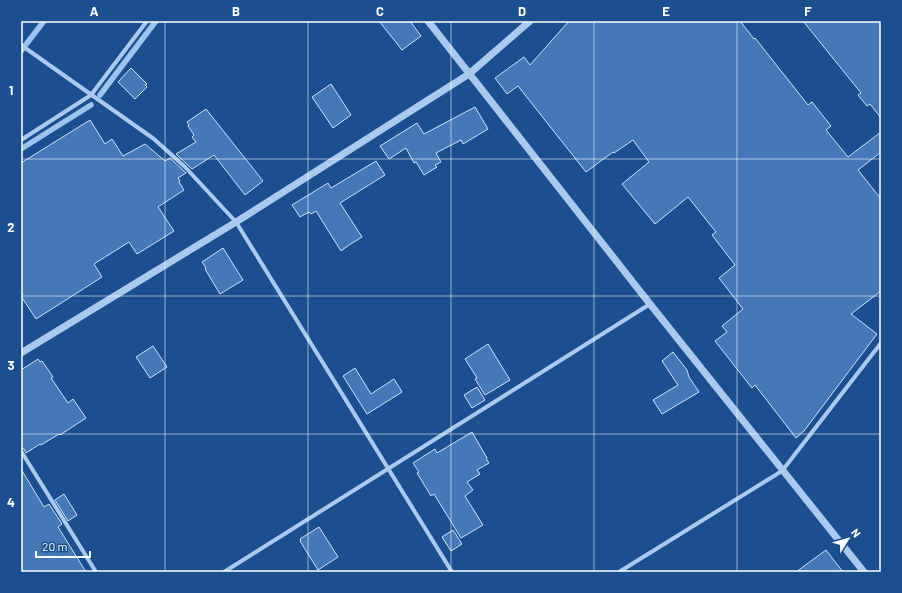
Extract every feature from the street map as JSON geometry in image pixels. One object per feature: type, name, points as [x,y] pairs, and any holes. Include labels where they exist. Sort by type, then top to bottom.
[{"type":"street","points":[[21,140],[91,95],[147,21]]},
{"type":"street","points":[[428,21],[782,471],[864,572]]},
{"type":"street","points":[[21,353],[236,222],[469,74],[530,21]]},
{"type":"street","points":[[21,45],[154,139],[185,167],[236,222],[452,572]]},
{"type":"street","points":[[224,572],[650,304]]},
{"type":"street","points":[[619,572],[782,471],[881,343]]},
{"type":"street","points":[[21,451],[96,572]]},
{"type":"building","points":[[379,21],[410,21],[421,36],[402,50]]},
{"type":"building","points":[[569,21],[740,21],[808,105],[812,102],[831,126],[826,130],[848,157],[881,132],[881,152],[858,170],[881,199],[881,291],[851,314],[877,334],[804,431],[796,438],[755,385],[752,388],[715,341],[727,332],[722,326],[743,309],[719,278],[735,265],[712,235],[716,232],[688,197],[655,224],[622,184],[649,162],[633,140],[614,153],[613,152],[586,172],[518,86],[507,94],[495,78],[524,57],[530,65]]},
{"type":"building","points":[[803,21],[881,21],[881,118],[870,104],[867,106],[858,95],[861,93]]},
{"type":"building","points":[[131,68],[147,84],[145,85],[147,87],[135,99],[118,82]]},
{"type":"building","points":[[331,84],[351,115],[333,128],[312,97]]},
{"type":"building","points":[[475,107],[488,129],[463,144],[461,140],[436,153],[441,162],[435,165],[437,167],[424,175],[416,162],[414,163],[406,148],[389,159],[380,146],[417,123],[424,134]]},
{"type":"building","points":[[206,109],[263,181],[245,195],[214,155],[192,169],[176,154],[196,142],[192,137],[194,135],[187,122]]},
{"type":"building","points":[[90,120],[105,144],[112,139],[123,156],[145,144],[165,161],[170,158],[186,173],[178,178],[184,190],[158,207],[174,231],[137,254],[129,242],[94,264],[102,277],[36,319],[21,296],[21,163]]},
{"type":"building","points":[[376,161],[385,175],[340,203],[362,237],[341,251],[316,211],[311,214],[309,212],[300,217],[292,205],[328,183],[331,188]]},
{"type":"building","points":[[223,248],[243,280],[220,294],[202,262]]},
{"type":"building","points":[[488,344],[510,380],[485,395],[475,379],[477,378],[465,359]]},
{"type":"building","points":[[153,346],[167,367],[150,378],[136,357]]},
{"type":"building","points":[[673,352],[687,370],[689,377],[699,392],[662,414],[653,400],[678,385],[662,361]]},
{"type":"building","points":[[38,359],[40,362],[42,361],[53,377],[51,378],[68,403],[73,399],[86,418],[60,435],[59,434],[41,445],[40,444],[26,453],[24,449],[21,448],[21,370]]},
{"type":"building","points":[[355,368],[371,394],[394,379],[402,392],[367,414],[343,376]]},
{"type":"building","points":[[477,387],[485,400],[472,408],[464,395]]},
{"type":"building","points":[[472,432],[489,463],[477,470],[480,474],[467,482],[473,490],[465,496],[483,525],[461,538],[434,494],[431,496],[417,473],[419,472],[413,463],[435,449],[437,453]]},
{"type":"building","points":[[21,469],[44,507],[49,504],[62,524],[58,527],[86,572],[21,572]]},
{"type":"building","points":[[64,494],[77,515],[68,521],[55,500]]},
{"type":"building","points":[[319,527],[338,557],[318,570],[300,539]]},
{"type":"building","points":[[453,530],[462,544],[451,551],[442,537]]},
{"type":"building","points":[[826,550],[843,572],[796,572]]},
{"type":"waterway","points":[[21,51],[44,21]]},
{"type":"waterway","points":[[100,95],[156,21]]},
{"type":"waterway","points":[[21,149],[91,105]]}]
